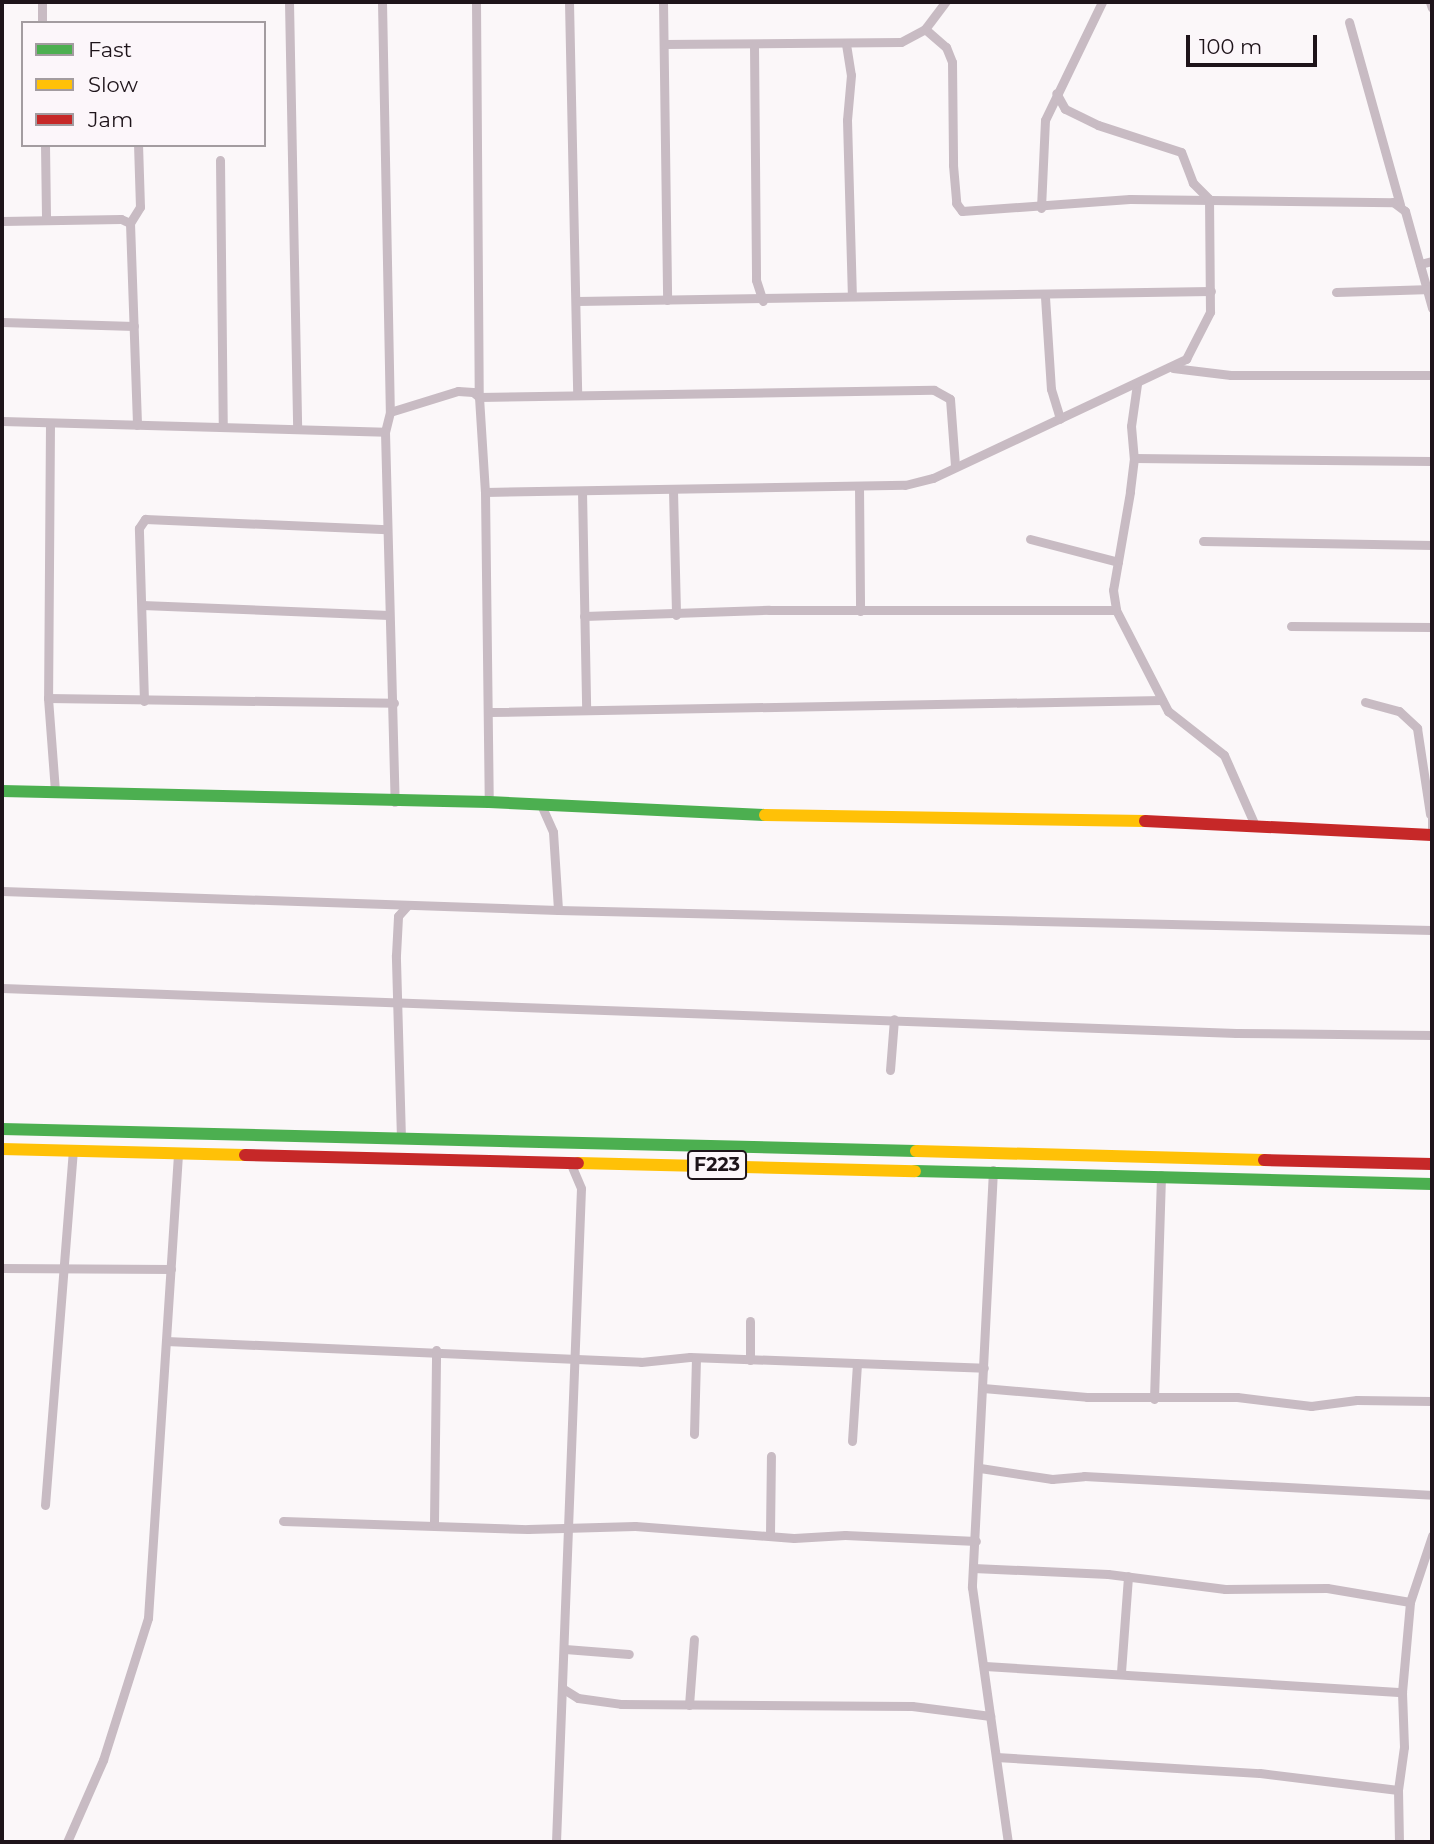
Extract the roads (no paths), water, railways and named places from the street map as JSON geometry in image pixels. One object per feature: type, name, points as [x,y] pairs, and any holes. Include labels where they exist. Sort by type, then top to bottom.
[{"type":"main road","points":[[2,791],[395,802],[489,802],[542,807],[1254,823],[1432,835]]},
{"type":"main road","name":"F223","points":[[2,1129],[1432,1164]]},
{"type":"main road","points":[[694,1146],[694,1164]]},
{"type":"main road","name":"F223","points":[[2,1149],[993,1170],[1432,1184]]},
{"type":"street","points":[[42,2],[43,21]]},
{"type":"street","points":[[289,2],[297,428]]},
{"type":"street","points":[[382,2],[390,412],[385,432],[395,802]]},
{"type":"street","points":[[476,2],[479,397],[485,492],[489,802]]},
{"type":"street","points":[[569,2],[577,393]]},
{"type":"street","points":[[663,2],[667,300]]},
{"type":"street","points":[[664,44],[901,42],[925,29],[945,2]]},
{"type":"street","points":[[1041,208],[1042,137],[1056,93],[1102,2]]},
{"type":"street","points":[[1430,2],[1432,8]]},
{"type":"street","points":[[1349,22],[1400,205],[1429,289],[1432,308]]},
{"type":"street","points":[[925,29],[946,47],[952,62],[950,97],[958,208],[969,213],[1117,200],[1209,199],[1400,205]]},
{"type":"street","points":[[846,44],[851,75],[847,120],[852,296]]},
{"type":"street","points":[[754,45],[756,272],[763,301]]},
{"type":"street","points":[[485,492],[905,485],[933,478],[955,465],[1172,367],[1194,350],[1207,323],[1211,291],[1209,199],[1193,183],[1181,152],[1098,125],[1065,109],[1056,93]]},
{"type":"street","points":[[45,147],[46,220]]},
{"type":"street","points":[[137,425],[130,223],[140,206],[138,147]]},
{"type":"street","points":[[220,160],[223,426]]},
{"type":"street","points":[[2,221],[121,219],[130,223]]},
{"type":"street","points":[[1420,264],[1432,261]]},
{"type":"street","points":[[1336,292],[1429,289]]},
{"type":"street","points":[[576,301],[763,301],[852,296],[1045,297],[1211,291]]},
{"type":"street","points":[[1045,297],[1051,389],[1060,419]]},
{"type":"street","points":[[2,322],[135,326]]},
{"type":"street","points":[[1172,367],[1231,375],[1432,375]]},
{"type":"street","points":[[1137,384],[1130,434],[1134,457],[1113,590],[1116,610],[1162,700],[1181,723],[1224,755],[1254,823]]},
{"type":"street","points":[[390,412],[443,393],[473,391],[479,397],[577,393],[934,390],[950,400],[955,465]]},
{"type":"street","points":[[2,421],[385,432]]},
{"type":"street","points":[[50,423],[48,698],[55,792]]},
{"type":"street","points":[[1134,457],[1432,461]]},
{"type":"street","points":[[859,486],[860,611]]},
{"type":"street","points":[[673,490],[676,615]]},
{"type":"street","points":[[582,491],[586,708]]},
{"type":"street","points":[[144,701],[139,528],[145,519],[387,529]]},
{"type":"street","points":[[1030,539],[1118,562]]},
{"type":"street","points":[[1203,541],[1432,545]]},
{"type":"street","points":[[142,605],[389,615]]},
{"type":"street","points":[[584,616],[1116,610]]},
{"type":"street","points":[[1291,626],[1432,627]]},
{"type":"street","points":[[48,698],[394,703]]},
{"type":"street","points":[[489,712],[586,708],[1162,700]]},
{"type":"street","points":[[1365,702],[1399,712],[1416,727],[1431,812],[1432,835]]},
{"type":"street","points":[[542,807],[553,832],[558,910]]},
{"type":"street","points":[[2,891],[403,907],[1432,930]]},
{"type":"street","points":[[401,1139],[396,955],[403,907]]},
{"type":"street","points":[[2,988],[1237,1033],[1432,1035]]},
{"type":"street","points":[[890,1070],[894,1019]]},
{"type":"street","points":[[45,1505],[73,1150]]},
{"type":"street","points":[[67,1842],[107,1749],[148,1618],[178,1154]]},
{"type":"street","points":[[556,1842],[582,1188],[570,1162]]},
{"type":"street","points":[[993,1170],[973,1568],[1008,1842]]},
{"type":"street","points":[[1154,1399],[1161,1175]]},
{"type":"street","points":[[2,1268],[171,1269]]},
{"type":"street","points":[[750,1321],[750,1360]]},
{"type":"street","points":[[166,1341],[436,1350],[641,1362],[696,1358],[984,1368]]},
{"type":"street","points":[[434,1523],[436,1350]]},
{"type":"street","points":[[694,1434],[696,1358]]},
{"type":"street","points":[[852,1441],[857,1363]]},
{"type":"street","points":[[983,1388],[1154,1399],[1237,1397],[1322,1406],[1357,1401],[1432,1401]]},
{"type":"street","points":[[770,1534],[771,1456]]},
{"type":"street","points":[[980,1468],[1052,1479],[1084,1476],[1432,1495]]},
{"type":"street","points":[[283,1521],[568,1526],[770,1534],[794,1538],[845,1535],[976,1541]]},
{"type":"street","points":[[1399,1842],[1398,1790],[1404,1747],[1402,1692],[1410,1602],[1432,1536]]},
{"type":"street","points":[[973,1568],[1128,1576],[1225,1589],[1327,1588],[1410,1602]]},
{"type":"street","points":[[1121,1672],[1128,1576]]},
{"type":"street","points":[[689,1705],[694,1639]]},
{"type":"street","points":[[565,1649],[629,1654]]},
{"type":"street","points":[[985,1666],[1121,1672],[1285,1688],[1325,1685],[1402,1692]]},
{"type":"street","points":[[562,1688],[592,1701],[689,1705],[918,1707],[990,1716]]},
{"type":"street","points":[[996,1757],[1260,1773],[1398,1790]]}]
